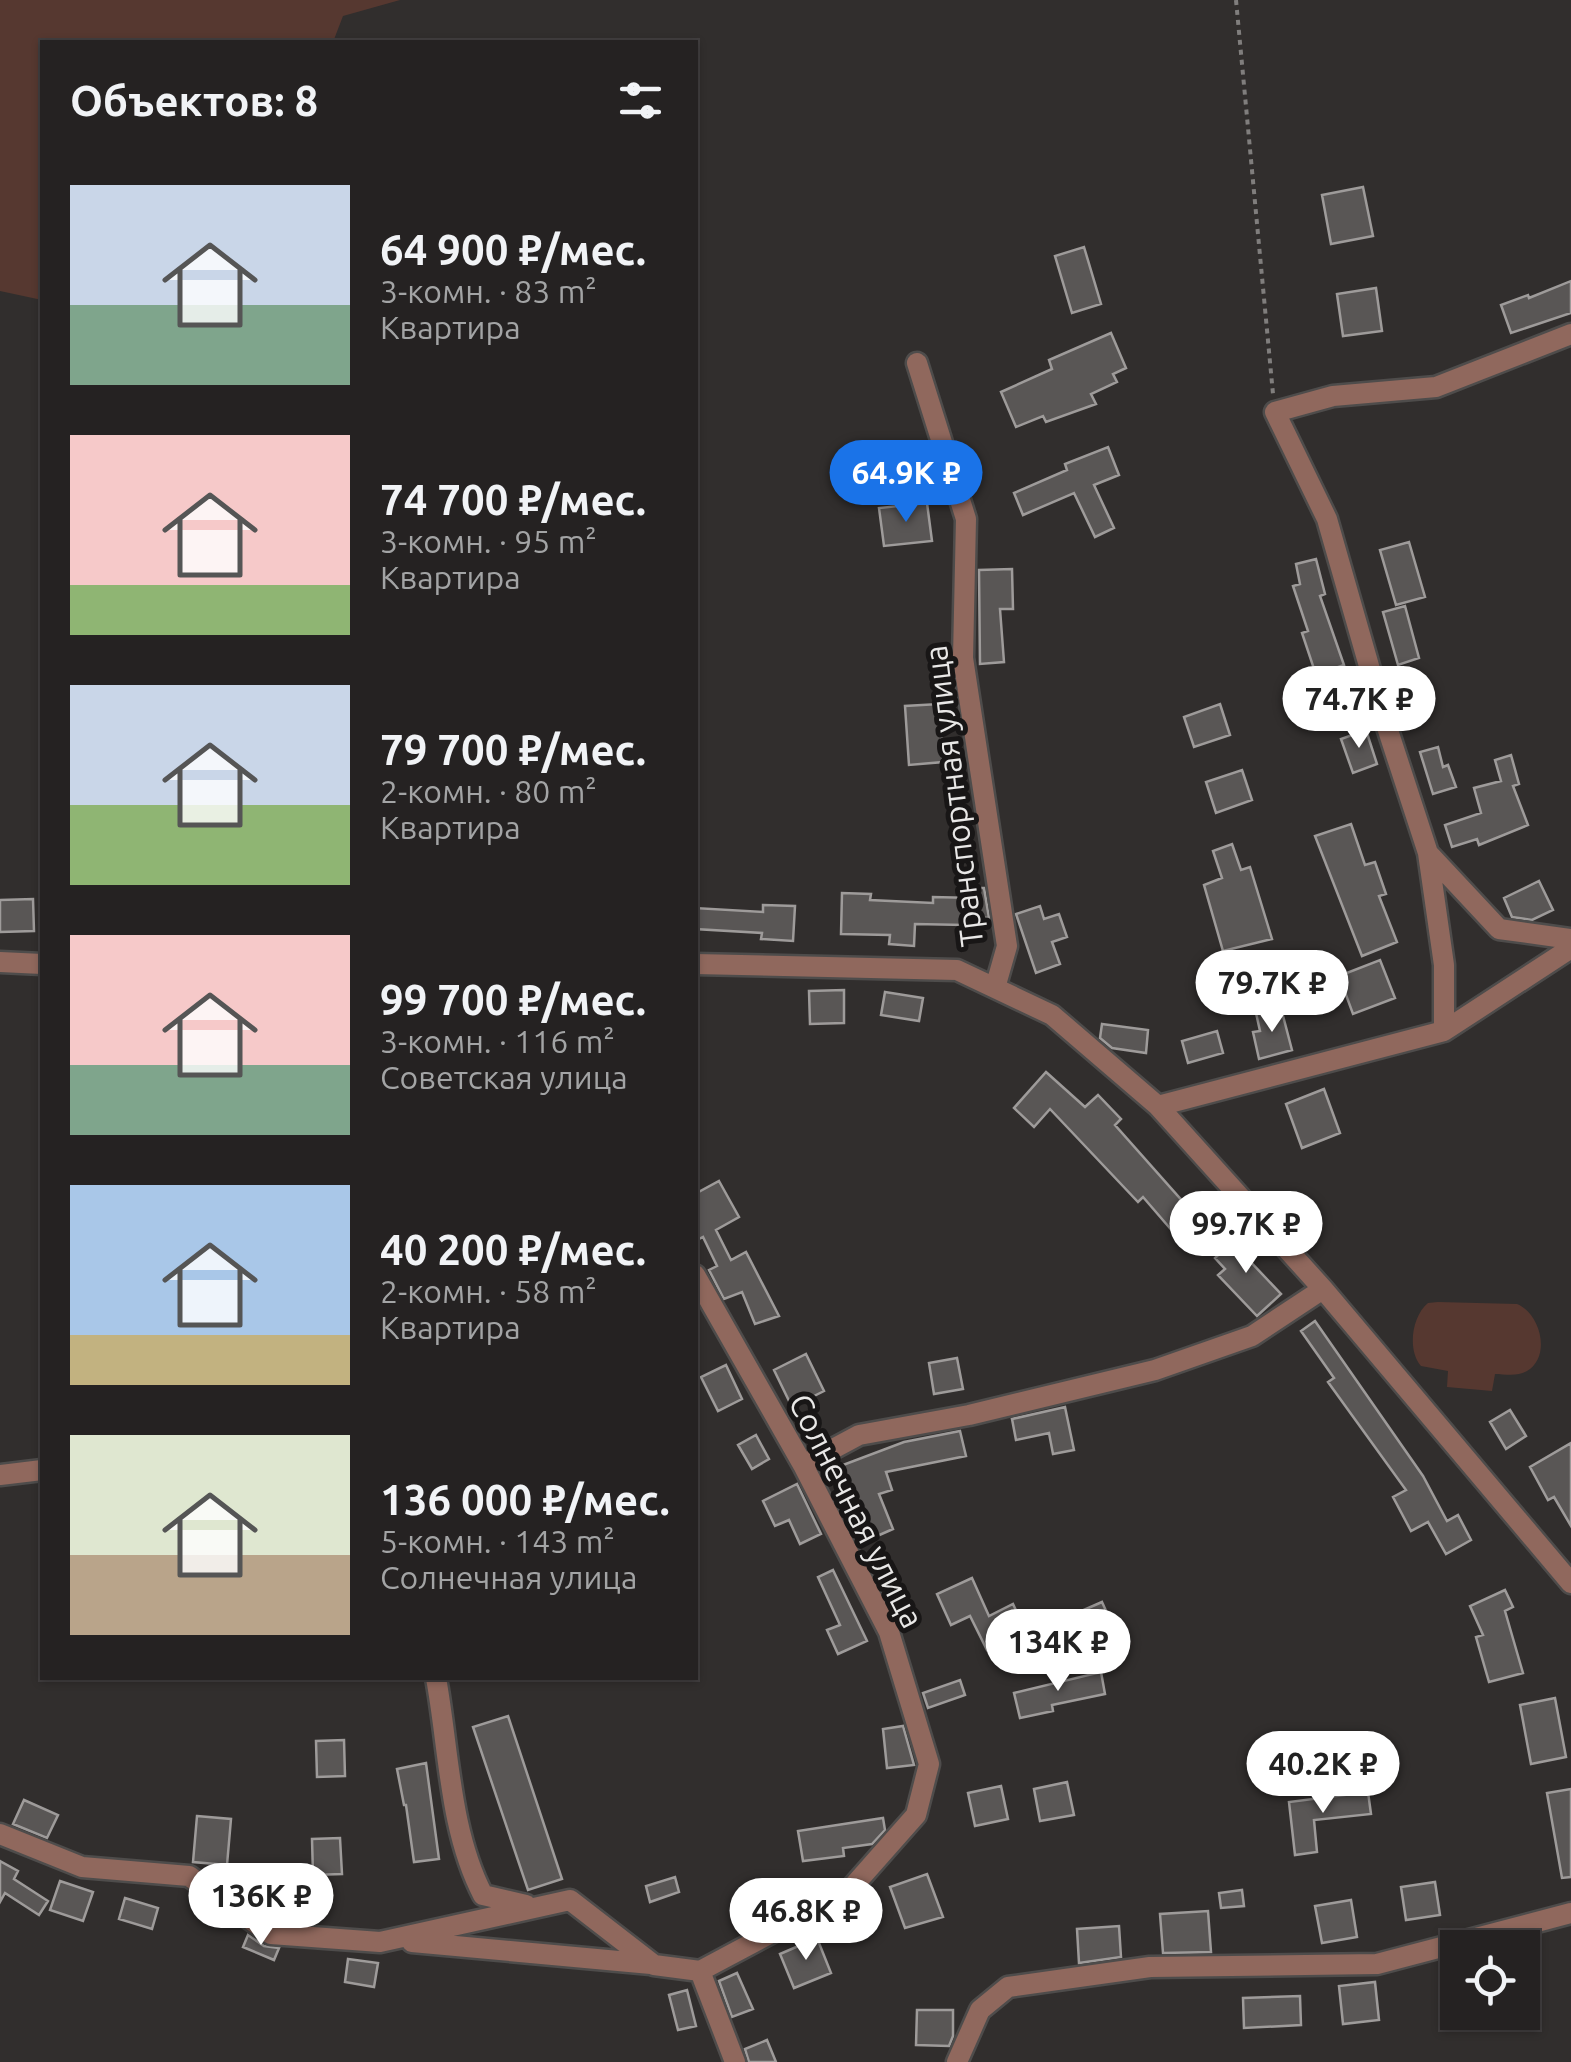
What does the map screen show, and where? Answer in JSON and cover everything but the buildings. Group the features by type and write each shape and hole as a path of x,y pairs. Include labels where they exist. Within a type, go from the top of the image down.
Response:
{"street":[{"path":"1444,1031 1444,965 1428,853 1383,715 1327,518 1274,412 1333,396 1436,387 1571,334"},
{"name":"Транспортная улица","path":"917,363 966,518 963,658 1008,946 995,988"},
{"path":"1428,853 1498,929 1569,948"},
{"path":"1158,1106 1444,1031 1569,948"},
{"path":"0,962 40,964"},
{"name":"Транспортная улица","path":"698,964 957,970 1052,1016 1158,1106 1323,1289 1571,1583"},
{"name":"Солнечная улица","path":"698,1280 890,1632 928,1764 916,1816 848,1892 700,1971"},
{"path":"802,1465 858,1435 969,1415 1155,1370 1252,1336 1323,1289"},
{"path":"0,1475 40,1470"},
{"path":"436,1680 470,1871 482,1895 538,1907"},
{"path":"0,1834 82,1868 189,1876 270,1934 380,1942 570,1900 654,1964"},
{"path":"958,2062 980,2010 1008,1986 1150,1966 1377,1964 1571,1913"},
{"path":"390,1940 700,1971 735,2062"}],"path":[{"path":"1236,0 1274,412"}],"shaded area":[{"path":"0,0 400,0 343,16 334,40 40,40 40,300 0,291"},
{"path":"1428,1303 1517,1304 1525,1309 1540,1335 1535,1364 1519,1374 1495,1374 1492,1391 1447,1387 1448,1371 1421,1366 1413,1342 1418,1316"}]}
